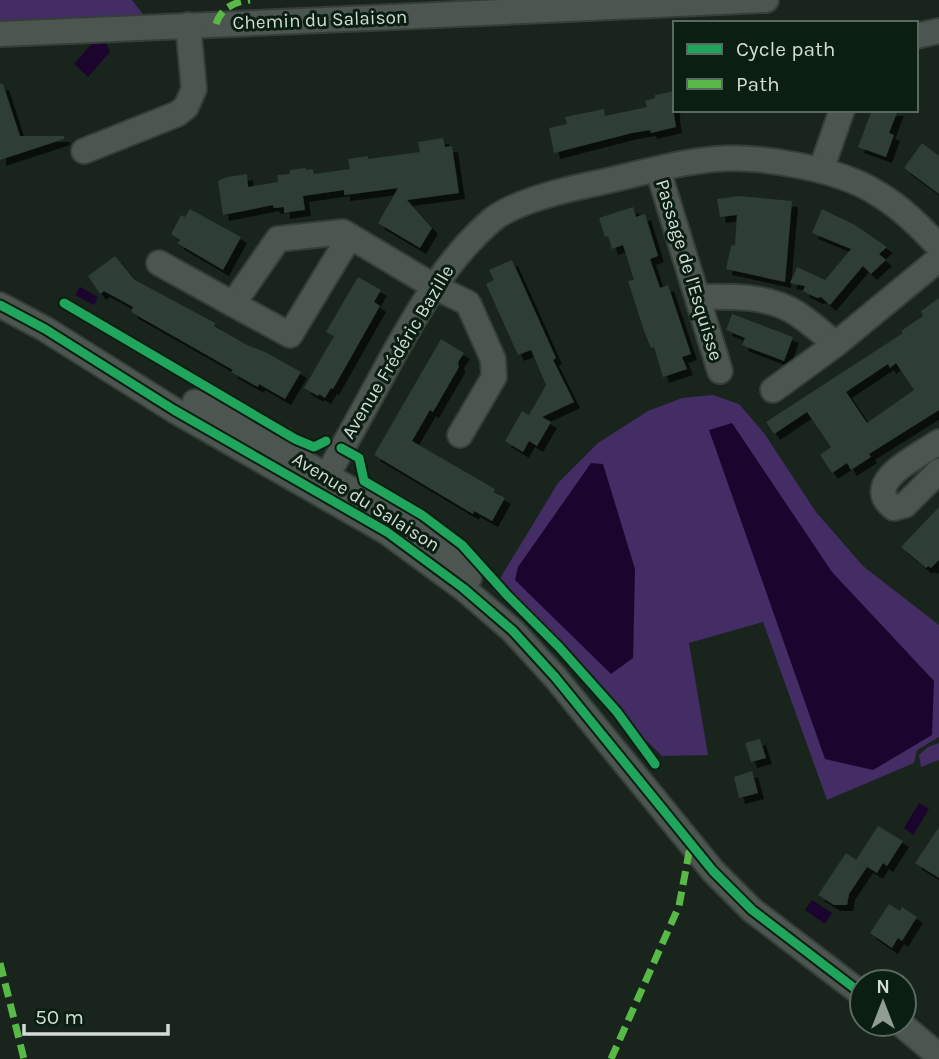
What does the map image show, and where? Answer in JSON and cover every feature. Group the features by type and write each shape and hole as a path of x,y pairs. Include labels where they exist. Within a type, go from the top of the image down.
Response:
{"street":[{"name":"Chemin du Salaison","path":"0,34 466,16 766,0"},
{"path":"83,151 177,114 186,107 194,89 188,25"},
{"path":"918,36 939,31"},
{"path":"821,170 841,112"},
{"name":"Avenue Frédéric Bazille","path":"322,483 407,332 453,259 494,218 515,207 570,189 658,170 717,159 767,160 821,170 873,190 896,206 939,247"},
{"name":"Passage de l'Esquisse","path":"658,170 720,371"},
{"path":"233,304 278,239 343,232 435,287 468,303 493,359 494,377 460,435"},
{"path":"159,263 290,335 350,236"},
{"path":"773,390 836,344 939,259"},
{"path":"698,298 729,296 764,301 794,312 836,344"},
{"name":"Avenue du Salaison","path":"0,305 45,330 202,405 322,483 393,513 444,551 465,572 496,615 555,677 723,881 751,911 848,984"},
{"path":"939,442 890,475 883,485 882,494 894,508 905,505 939,471"},
{"path":"918,1038 939,1056"}],"shaded area":[{"path":"0,0 132,0 145,17 0,26"},
{"path":"95,40 106,43 110,52 88,77 74,64"},
{"path":"80,287 98,297 94,305 75,295"},
{"path":"713,395 739,404 764,433 816,512 863,566 939,625 939,737 917,750 914,763 827,800 763,622 689,643 708,755 662,756 493,590 558,483 598,443 648,411 682,398"},
{"path":"732,423 832,572 934,681 932,735 873,770 825,759 709,430"},
{"path":"591,463 603,464 635,569 633,658 611,674 515,580 518,567"},
{"path":"939,743 939,760 921,767 919,755 928,747"},
{"path":"919,803 929,809 913,835 904,828"},
{"path":"812,900 832,913 825,924 805,910"}],"building":[{"path":"0,84 3,84 20,136 64,136 64,139 0,160"},
{"path":"673,91 676,127 651,133 650,130 632,133 554,153 549,128 567,124 565,117 604,109 605,116 647,107 645,101 655,98 655,95"},
{"path":"871,112 897,112 889,133 894,135 886,157 858,147"},
{"path":"443,138 445,147 452,146 459,193 407,200 432,228 420,248 378,223 398,188 344,195 344,190 303,196 305,210 284,213 284,207 274,208 273,205 223,215 218,181 227,177 247,174 248,187 278,182 277,175 290,174 290,170 313,169 314,174 350,169 348,159 420,152 418,142"},
{"path":"922,143 939,156 939,194 904,168"},
{"path":"740,196 792,201 785,282 726,269 731,246 735,245 737,215 720,217 717,199"},
{"path":"633,207 636,217 645,214 658,256 650,259 660,288 668,285 691,354 682,357 687,369 663,377 628,281 634,280 623,245 612,249 599,218"},
{"path":"190,209 241,237 223,270 177,243 180,240 171,234 181,215 185,217"},
{"path":"822,209 855,225 887,247 879,254 886,260 871,274 863,266 830,305 821,297 817,298 803,291 805,286 790,283 797,267 825,280 851,249 812,233"},
{"path":"115,256 135,280 215,323 214,326 247,345 301,372 285,399 231,372 233,370 131,312 133,307 104,291 100,294 88,276"},
{"path":"512,260 556,358 553,360 574,402 542,417 551,422 537,446 529,441 523,452 505,441 522,411 529,415 546,385 531,350 518,355 486,284 494,280 489,270"},
{"path":"358,277 381,290 374,302 380,306 333,389 331,388 325,398 319,394 318,396 304,388 334,336 326,332"},
{"path":"939,298 939,410 869,454 871,457 851,470 847,463 832,473 820,455 831,447 807,412 774,434 766,422 903,333 901,331 923,316 921,311","holes":["896,363 914,390 867,423 846,392 888,364 890,368"]},
{"path":"732,314 793,337 784,361 742,345 745,338 726,330"},
{"path":"441,339 464,353 433,412 430,410 412,441 495,489 494,492 505,498 492,521 474,511 473,514 374,455"},
{"path":"939,507 939,560 931,568 926,568 901,547"},
{"path":"760,739 766,758 751,762 745,743"},
{"path":"752,771 758,793 739,798 734,777"},
{"path":"878,826 903,841 887,866 883,863 877,873 856,860"},
{"path":"939,827 939,878 915,863"},
{"path":"846,853 867,867 849,894 847,905 834,905 818,895"},
{"path":"889,904 900,911 902,907 917,917 902,941 898,938 892,948 870,933"}],"marked path":[{"path":"216,24 221,14 229,7 250,0"},
{"path":"611,1059 679,906 691,842"},
{"path":"0,963 24,1059"}],"cycle path":[{"path":"64,303 295,439 314,447 326,441"},
{"path":"0,305 45,329 174,410 387,532 463,588 513,631 555,677 713,871 752,910 848,983"},
{"path":"341,448 359,458 364,481 422,515 462,545 617,712 655,764"}]}
